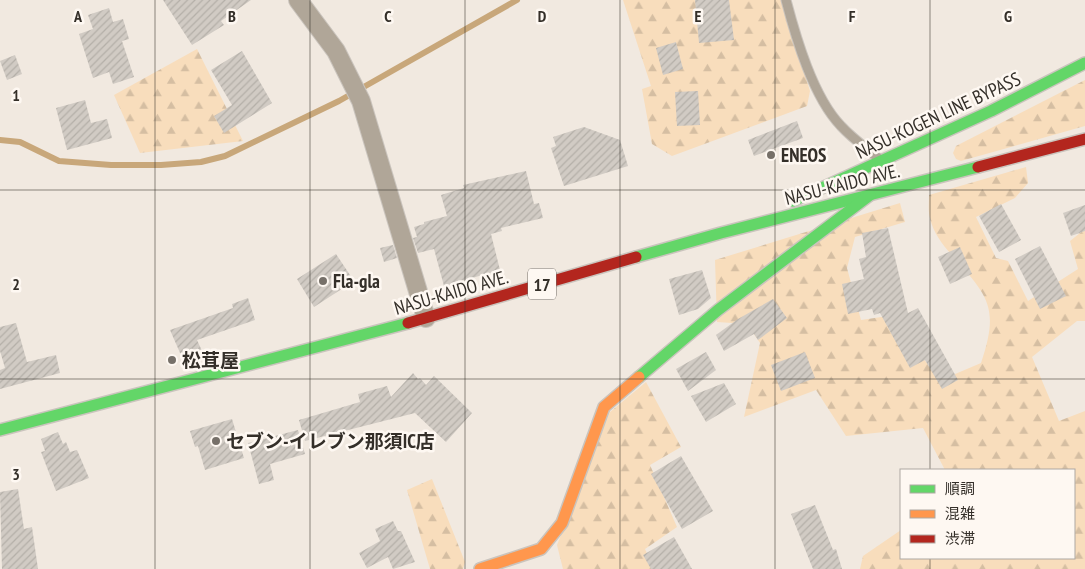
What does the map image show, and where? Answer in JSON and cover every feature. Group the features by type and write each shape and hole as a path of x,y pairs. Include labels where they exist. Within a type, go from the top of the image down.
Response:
{"main road":[{"name":"NASU-KOGEN LINE BYPASS","path":"721,233 882,162 991,111 1085,62"},
{"name":"NASU-KAIDO AVE.","path":"0,430 426,318 721,233 1085,139"},
{"path":"480,569 541,549 562,523 604,407 718,310 872,194"}],"street":[{"path":"298,0 336,51 352,78 361,101 426,318"}],"lane":[{"path":"786,0 809,70 823,101 840,125 882,162"}],"green space":[{"path":"623,0 782,0 810,91 807,106 672,156 652,144 642,89 651,86"},
{"path":"197,49 243,141 140,153 114,95"},
{"path":"1085,80 1085,126 961,161 956,159 953,153 956,146"},
{"path":"1026,167 1028,183 1015,198 976,217 996,258 1008,261 1028,301 1078,269 1070,241 1085,229 1085,321 1077,321 1032,357 1059,421 1085,411 1085,569 860,569 863,556 900,531 900,559 1075,559 1075,469 944,469 923,428 846,436 816,390 744,417 760,343 747,324 717,322 715,260 900,203 905,222 855,237 847,268 861,320 888,316 941,380 981,363 990,328 990,315 987,303 974,281 944,246 936,233 929,215 929,195"},
{"path":"646,382 681,447 650,465 677,527 645,549 654,569 563,569 557,545 610,412"},
{"path":"432,479 465,562 463,569 430,569 407,490"}],"building":[{"path":"163,0 251,0 221,21 224,25 192,45"},
{"path":"695,0 729,0 734,40 699,43"},
{"path":"109,8 113,22 123,19 129,39 122,41 134,77 113,84 109,72 93,78 79,34 93,29 88,15"},
{"path":"676,42 683,69 663,75 656,48"},
{"path":"242,51 272,103 224,133 214,116 232,105 211,70"},
{"path":"15,55 22,74 7,80 0,61"},
{"path":"698,91 700,125 677,126 675,92"},
{"path":"85,100 91,123 107,119 112,138 67,150 56,108"},
{"path":"797,121 803,138 754,156 748,140"},
{"path":"584,127 620,140 628,166 564,186 551,148 556,146 553,137"},
{"path":"526,171 534,204 539,203 543,218 501,228 502,231 491,234 500,270 444,286 434,249 418,253 413,238 417,237 414,227 424,224 424,222 447,216 441,195 464,188 463,185"},
{"path":"1001,204 1021,240 999,252 979,216"},
{"path":"1085,205 1085,231 1071,236 1063,213"},
{"path":"888,228 908,313 918,308 958,380 942,389 925,360 910,368 880,313 874,315 872,309 848,314 842,284 864,279 859,259 866,257 862,233"},
{"path":"393,245 397,258 384,262 380,248"},
{"path":"1040,246 1066,296 1040,309 1015,259"},
{"path":"960,247 972,274 950,284 938,257"},
{"path":"336,254 354,281 314,307 297,279"},
{"path":"702,270 711,298 698,309 679,315 669,279"},
{"path":"248,298 255,320 197,340 203,353 184,362 170,330 233,308 232,304"},
{"path":"773,299 787,318 758,340 754,334 724,351 716,335 738,319"},
{"path":"16,323 27,362 56,355 60,373 0,389 0,370 5,368 0,351 0,327"},
{"path":"706,352 716,370 688,391 676,369"},
{"path":"805,352 815,378 781,391 771,365"},
{"path":"413,373 426,385 434,376 472,413 446,442 415,413 305,441 299,420 360,402 358,394 387,386 391,397"},
{"path":"724,383 736,404 706,422 691,396"},
{"path":"232,419 244,458 205,470 198,446 195,447 190,431"},
{"path":"298,430 305,454 270,464 274,480 259,484 248,443"},
{"path":"58,432 63,444 66,442 70,452 77,450 89,478 56,491 41,452 45,451 41,439"},
{"path":"681,456 713,511 682,529 651,474"},
{"path":"18,489 24,529 32,527 38,569 2,569 0,492"},
{"path":"815,505 833,550 836,549 842,569 813,569 791,514"},
{"path":"393,521 398,531 401,531 415,562 393,569 388,557 367,568 359,553 380,541 375,529"},
{"path":"674,537 692,569 651,569 643,555"}],"waterway":[{"path":"0,140 20,142 59,161 111,165 161,165 201,162 225,156 339,101 517,0"}],"traffic: fast":[{"path":"793,201 991,111 1085,63"},
{"path":"636,257 721,233 978,167"},
{"path":"639,377 718,310 870,195"},
{"path":"0,430 408,323"}],"traffic: slow":[{"path":"480,569 541,549 562,523 604,407 639,377"}],"traffic: jam":[{"path":"978,167 1085,139"},
{"path":"408,323 636,257"}],"place":[{"name":"ENEOS","path":"771,155"},
{"name":"Fla-gla","path":"323,281"},
{"name":"松茸屋","path":"172,360"},
{"name":"セブン-イレブン那須IC店","path":"216,441"}]}
